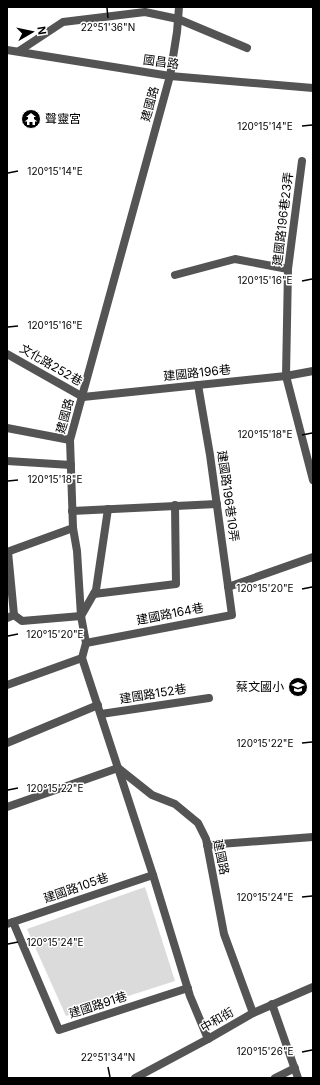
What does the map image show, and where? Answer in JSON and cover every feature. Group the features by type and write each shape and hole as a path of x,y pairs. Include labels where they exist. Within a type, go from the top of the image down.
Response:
{"street":[{"name":"建國路","path":"82,658 86,642 82,616 77,551 73,528 70,440 170,76 177,32 179,7"},
{"path":"19,51 63,22 145,12 178,19 247,48"},
{"name":"國昌路","path":"7,50 170,76 313,88"},
{"name":"建國路196巷23弄","path":"302,161 288,269 286,376 313,480"},
{"path":"176,275 235,259 288,269"},
{"name":"文化路252巷","path":"7,354 82,397"},
{"name":"建國路196巷","path":"82,397 286,376 313,371"},
{"name":"建國路196巷10弄","path":"198,385 210,455 228,587"},
{"path":"7,428 70,440"},
{"path":"7,461 71,465"},
{"path":"72,511 217,504"},
{"path":"94,594 176,584 175,505"},
{"path":"73,528 8,552 10,617 22,621 82,616 96,590 108,509"},
{"path":"228,587 313,557"},
{"name":"建國路164巷","path":"86,642 232,615 228,587"},
{"path":"7,685 82,658 153,874 188,988 208,1039"},
{"name":"建國路152巷","path":"101,714 210,698"},
{"path":"7,743 98,705"},
{"name":"建國路","path":"118,768 152,795 175,804 198,823 206,840 224,934 253,1013"},
{"path":"7,807 118,768"},
{"path":"207,845 313,838"},
{"name":"建國路105巷","path":"10,923 153,874"},
{"name":"建國路91巷","path":"10,923 59,1030 188,988"},
{"name":"中和街","path":"135,1078 253,1013 313,987"},
{"path":"272,1004 298,1078"},
{"path":"275,1078 295,1068"}],"shaded area":[{"path":"145,887 175,981 66,1016 27,929"}],"place":[{"name":"聲靈宮","path":"31,119"},
{"name":"蔡文國小","path":"298,687"}]}
